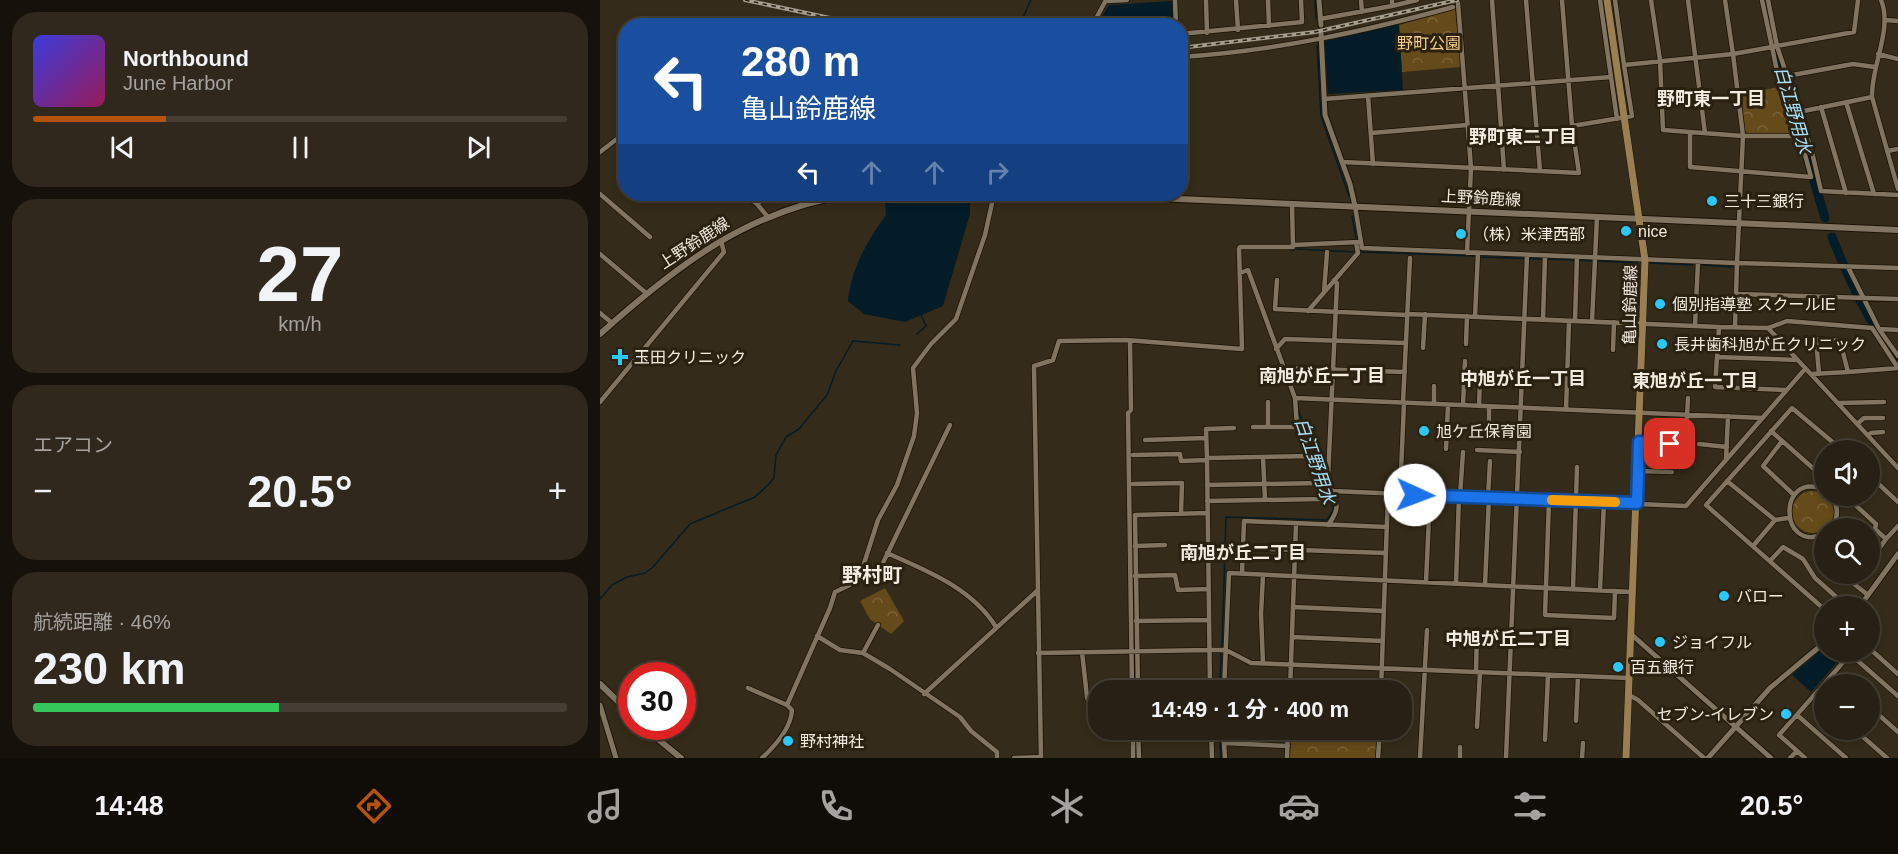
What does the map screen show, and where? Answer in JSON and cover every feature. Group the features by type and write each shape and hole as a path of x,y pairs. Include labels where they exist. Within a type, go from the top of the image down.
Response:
{"main road":[{"name":"亀山鈴鹿線","path":"1607,0 1621,117 1645,260 1626,758"},
{"name":"上野鈴鹿線","path":"1188,199 1898,230"},
{"name":"上野鈴鹿線","path":"600,334 682,264 721,240 768,217 817,201"},
{"path":"600,684 618,701"},
{"path":"659,740 681,758"}],"street":[{"path":"1096,18 1106,0 1127,0"},
{"path":"1175,0 1176,18"},
{"path":"1206,0 1207,33"},
{"path":"1236,0 1238,30"},
{"path":"1268,0 1269,26"},
{"path":"1188,34 1302,22 1301,0"},
{"path":"1319,0 1320,22 1392,3 1417,0"},
{"path":"1361,0 1362,12"},
{"path":"1492,0 1504,170"},
{"path":"1526,0 1540,171"},
{"path":"1342,162 1579,173 1572,126 1562,0"},
{"path":"1600,0 1611,77 1621,117"},
{"path":"1572,126 1632,116 1615,0"},
{"path":"1651,0 1660,60 1663,130 1743,136 1800,136"},
{"path":"1688,0 1705,133"},
{"path":"1725,0 1743,136 1735,327"},
{"path":"1762,0 1774,47 1799,112 1821,191 1898,195"},
{"path":"1690,133 1690,168 1811,177 1785,77 1774,47 1768,0"},
{"path":"1624,65 1733,54 1854,32 1858,0"},
{"path":"1881,0 1885,20 1875,67 1872,98 1898,189"},
{"path":"1458,3 1471,168 1467,252"},
{"path":"1188,56 1244,52 1321,40 1453,8"},
{"path":"1885,20 1898,21"},
{"path":"1308,311 1358,253 1355,206 1329,128 1324,99 1321,33"},
{"path":"1878,54 1898,59"},
{"path":"1785,77 1853,64 1875,67"},
{"path":"1324,99 1611,77"},
{"path":"1368,96 1373,164"},
{"path":"1799,112 1872,98"},
{"path":"1846,102 1874,194"},
{"path":"1821,107 1846,193"},
{"path":"1371,133 1467,125"},
{"path":"600,152 618,138"},
{"path":"1887,151 1898,149"},
{"path":"600,194 650,237"},
{"path":"753,201 768,217"},
{"path":"757,204 760,201"},
{"path":"859,579 878,520 897,485 914,436 917,413 913,368 931,344 956,319 985,235 992,201"},
{"path":"1292,204 1293,245"},
{"path":"1592,322 1597,217"},
{"path":"600,402 724,252 721,240"},
{"path":"1014,758 1041,757 1034,366 1053,360 1059,341 1130,341 1242,349 1240,247 1358,242"},
{"path":"1358,242 1362,248 1467,252 1478,255 1527,258 1898,268"},
{"path":"1324,292 1327,252"},
{"path":"600,254 646,293"},
{"path":"1475,317 1478,255"},
{"path":"1400,494 1410,258"},
{"path":"1506,758 1527,258"},
{"path":"1543,320 1545,258"},
{"path":"1566,410 1577,260"},
{"path":"1695,326 1698,262"},
{"path":"1845,267 1879,329 1898,356"},
{"path":"1239,273 1248,270 1295,401 1297,413 1298,426 1253,427"},
{"path":"1277,280 1275,309 1719,327 1768,328 1787,321 1872,328 1898,368 1811,374"},
{"path":"1329,525 1337,512 1337,502 1331,490 1331,400 1337,283 1334,280"},
{"path":"1737,294 1898,299"},
{"path":"600,313 612,323"},
{"path":"1423,348 1425,314"},
{"path":"1466,344 1467,316"},
{"path":"1613,350 1614,322"},
{"path":"1719,327 1715,387 1786,390"},
{"path":"1768,328 1898,468"},
{"path":"1879,329 1898,330"},
{"path":"1276,349 1286,339 1406,343"},
{"path":"1819,374 1816,339 1840,341 1848,372"},
{"path":"1130,341 1134,652 1137,680"},
{"path":"1717,357 1797,360"},
{"path":"1463,405 1465,361"},
{"path":"1283,368 1405,372"},
{"path":"1323,493 1331,490 1686,506 1805,369"},
{"path":"1479,406 1480,376"},
{"path":"1434,386 1434,404"},
{"path":"1685,455 1688,398"},
{"path":"1295,401 1331,400 1763,418"},
{"path":"1268,402 1268,427"},
{"path":"1838,403 1884,402"},
{"path":"1446,449 1448,405"},
{"path":"1489,422 1490,406"},
{"path":"1814,600 1706,505 1792,408 1826,440"},
{"path":"1726,460 1728,416"},
{"path":"1857,424 1864,418 1883,418"},
{"path":"787,705 835,592 859,579 876,574 950,425"},
{"path":"1210,680 1206,429 1234,428"},
{"path":"1771,431 1814,469"},
{"path":"1868,435 1883,432"},
{"path":"1145,440 1206,438"},
{"path":"1782,441 1763,466 1794,495"},
{"path":"1639,442 1670,444"},
{"path":"1700,444 1727,447"},
{"path":"1477,450 1520,452"},
{"path":"1456,584 1462,452"},
{"path":"1133,455 1180,454 1181,461 1311,456 1323,493 1322,499 1207,501"},
{"path":"1263,457 1265,500"},
{"path":"1485,585 1490,461"},
{"path":"1573,589 1578,466"},
{"path":"1638,471 1672,472"},
{"path":"1727,481 1775,520"},
{"path":"1133,484 1182,483 1181,514"},
{"path":"1207,485 1320,483"},
{"path":"1880,485 1898,502"},
{"path":"1814,489 1809,488 1794,495 1789,507 1788,518 1800,533 1814,534"},
{"path":"1381,680 1388,493"},
{"path":"1426,582 1430,495"},
{"path":"1549,500 1545,615 1614,618 1615,591"},
{"path":"1600,590 1604,502"},
{"path":"1856,506 1876,524 1875,529 1886,539"},
{"path":"1133,680 1136,621 1135,515 1207,513"},
{"path":"1753,546 1775,520 1788,518"},
{"path":"1242,574 1244,521 1387,526"},
{"path":"1290,680 1296,524"},
{"path":"1880,547 1898,526"},
{"path":"1135,546 1166,545"},
{"path":"1770,561 1783,547 1803,559 1815,578 1835,596"},
{"path":"1243,548 1386,553"},
{"path":"887,553 926,570 964,593 985,610 996,627"},
{"path":"1854,584 1868,595 1898,554"},
{"path":"1224,680 1229,573 1634,592"},
{"path":"1135,576 1175,575 1178,590 1208,589"},
{"path":"1263,575 1261,614 1263,664"},
{"path":"924,694 1037,591"},
{"path":"1293,607 1384,611"},
{"path":"1136,621 1209,620"},
{"path":"863,653 878,625"},
{"path":"1420,758 1427,630"},
{"path":"1477,630 1477,727"},
{"path":"1632,635 1771,758"},
{"path":"817,636 840,650 863,653 960,717 971,731 997,752 997,758"},
{"path":"1292,637 1383,641"},
{"path":"1038,653 1209,650 1226,651 1251,663 1263,664 1630,678"},
{"path":"1629,695 1638,700 1706,758 1770,688 1814,651"},
{"path":"1082,652 1083,683 1088,700"},
{"path":"1880,658 1898,674"},
{"path":"1834,674 1844,662"},
{"path":"1862,662 1898,696"},
{"path":"1545,740 1548,675"},
{"path":"1576,721 1578,676"},
{"path":"748,688 787,705 792,710 791,718 778,742 762,758"},
{"path":"1805,758 1779,735 1814,695"},
{"path":"600,705 616,758"},
{"path":"1797,715 1846,758"},
{"path":"1880,716 1898,732"},
{"path":"1133,740 1133,758"},
{"path":"1138,740 1139,758"},
{"path":"1211,740 1212,758"},
{"path":"1224,740 1225,758"},
{"path":"1287,758 1288,740"},
{"path":"1378,758 1379,740"},
{"path":"1867,740 1887,758"},
{"path":"1582,758 1583,742"},
{"path":"1224,743 1288,746"},
{"path":"1460,747 1460,758"},
{"path":"1790,758 1797,751"}],"green space":[{"name":"野町公園","path":"1455,9 1461,67 1402,72 1399,25"},
{"path":"1782,87 1797,132 1794,134 1749,134 1745,131 1741,93"},
{"path":"1814,491 1814,506 1832,506 1832,518 1814,518 1814,533 1798,527 1794,520 1792,512 1794,504 1798,497 1805,493"},
{"path":"885,588 904,621 891,634 870,619 860,601"},
{"path":"1291,740 1378,740 1377,758 1290,758"}],"water":[{"path":"1172,1 1173,18 1101,18 1109,5"},
{"path":"1399,24 1403,90 1328,94 1325,41"},
{"path":"885,201 970,202 970,214 943,306 905,322 864,314 848,301 856,267 872,235 886,215"},
{"path":"1814,656 1814,662 1837,662 1827,674 1814,674 1814,689 1811,692 1792,675"}],"waterway":[{"path":"1023,18 1031,0"},
{"path":"1315,0 1316,19"},
{"name":"白江野用水","path":"1765,0 1780,66 1825,218"},
{"path":"1317,45 1321,116 1349,196"},
{"path":"1352,216 1356,238"},
{"name":"白江野用水","path":"1832,237 1860,301 1898,360"},
{"name":"白江野用水","path":"1297,249 1355,252"},
{"name":"白江野用水","path":"1361,252 1476,256"},
{"name":"白江野用水","path":"1480,257 1575,260"},
{"name":"白江野用水","path":"1579,260 1593,261"},
{"name":"白江野用水","path":"1597,261 1638,263"},
{"name":"白江野用水","path":"1650,263 1693,265"},
{"name":"白江野用水","path":"1703,265 1732,267"},
{"path":"917,334 926,326 921,315"},
{"path":"600,599 612,585 627,577 645,573 653,567 690,524 755,497 768,485 774,478 776,455 786,437 799,429 827,395 836,371 853,341 900,345"},
{"path":"1128,353 1128,376"},
{"name":"白江野用水","path":"1222,646 1226,517 1327,520 1334,509 1298,409"},
{"path":"1133,603 1134,649"},
{"name":"白江野用水","path":"1220,680 1221,653"},
{"path":"1134,654 1135,680"},
{"path":"1136,740 1136,758"},
{"name":"白江野用水","path":"1220,740 1221,758"}],"railway":[{"path":"745,0 830,18"},
{"path":"1188,47 1315,32 1457,0"}],"slow traffic":[{"path":"1552,500 1615,502"}],"place":[{"name":"三十三銀行","path":"1712,201"},
{"name":"nice","path":"1626,231"},
{"name":"（株）米津西部","path":"1461,234"},
{"name":"個別指導塾 スクールIE","path":"1660,304"},
{"name":"長井歯科旭が丘クリニック","path":"1662,344"},
{"name":"玉田クリニック","path":"620,357"},
{"name":"旭ケ丘保育園","path":"1424,431"},
{"name":"バロー","path":"1724,596"},
{"name":"ジョイフル","path":"1660,642"},
{"name":"百五銀行","path":"1618,667"},
{"name":"セブン-イレブン","path":"1786,714"},
{"name":"野村神社","path":"788,741"}],"district":[{"name":"野町東一丁目","path":"1711,99"},
{"name":"野町東二丁目","path":"1523,137"},
{"name":"南旭が丘一丁目","path":"1322,376"},
{"name":"中旭が丘一丁目","path":"1523,379"},
{"name":"東旭が丘一丁目","path":"1695,381"},
{"name":"南旭が丘二丁目","path":"1243,553"},
{"name":"野村町","path":"872,575"},
{"name":"中旭が丘二丁目","path":"1508,639"}],"route":[{"path":"1415,495 1637,503 1639,442 1670,444"}]}
